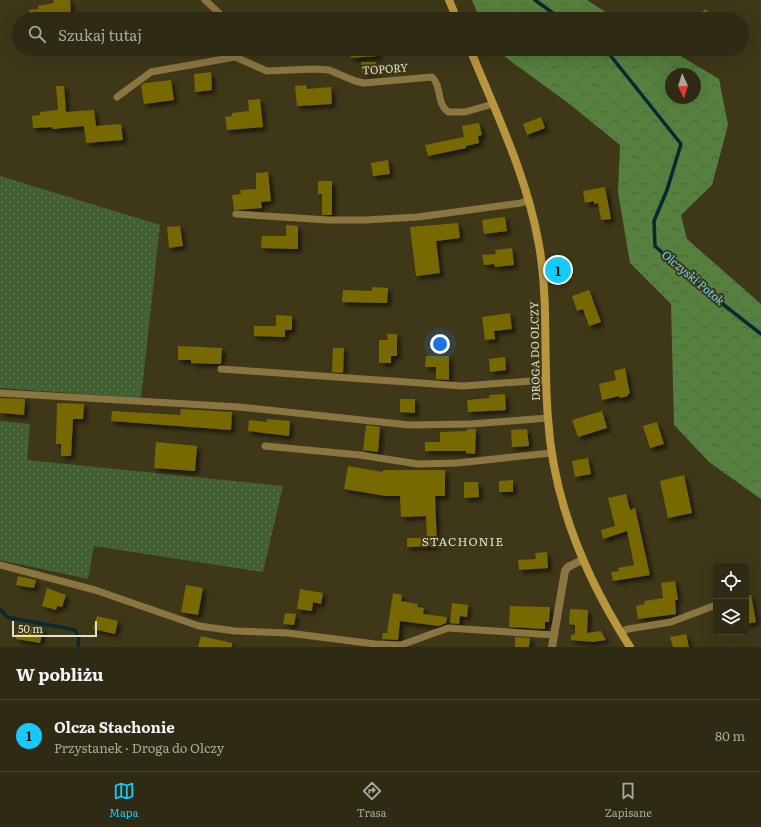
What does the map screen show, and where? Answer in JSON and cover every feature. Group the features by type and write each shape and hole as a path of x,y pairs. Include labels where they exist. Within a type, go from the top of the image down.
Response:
{"street":[{"path":"449,0 454,12"},
{"name":"DROGA DO OLCZY","path":"473,56 517,162 529,200 542,268 546,380 551,453 564,510 582,560 598,595 630,647"},
{"path":"552,647 565,571 568,567 582,560"}],"lane":[{"path":"205,0 218,12"},
{"path":"117,97 150,72 235,57"},
{"name":"TOPORY","path":"235,57 266,71 314,69 329,70 349,79 364,83 432,77 437,84 442,105 448,112 465,112 493,104"},
{"path":"236,214 328,220 411,218 492,207 529,200"},
{"path":"221,369 463,386 546,380"},
{"path":"0,393 238,407 409,425 471,424 548,418"},
{"path":"265,446 360,455 418,464 457,463 551,453"},
{"path":"0,566 95,590 199,626 236,631 288,633 401,646 448,628 554,635"},
{"path":"621,632 628,629 671,622 713,606"}],"green space":[{"path":"472,0 587,0 605,12 477,12"},
{"path":"504,56 681,56 701,68 665,68 665,104 701,104 701,68 719,79 728,125 712,185 681,215 687,239 761,304 761,499 709,462 674,425 671,304 630,263 618,192 620,145 567,102"},
{"path":"0,176 160,225 141,398 0,388"},
{"path":"0,421 30,424 27,460 283,486 263,572 94,546 88,579 0,560"}],"building":[{"path":"53,0 70,0 71,12 29,12 29,10 38,9 38,6 54,3"},
{"path":"351,56 378,56 351,58"},
{"path":"361,62 376,62 377,72 362,73"},
{"path":"211,72 212,90 195,92 194,74"},
{"path":"171,80 174,100 144,104 141,85 145,83"},
{"path":"306,85 307,89 331,87 332,104 297,106 295,86"},
{"path":"56,86 64,86 66,112 94,110 96,126 121,124 123,140 86,143 84,126 52,129 52,127 33,128 32,116 40,115 40,112 58,110"},
{"path":"260,99 263,127 227,130 225,117 232,116 232,113 249,111 248,100"},
{"path":"541,117 545,128 527,135 523,124"},
{"path":"479,123 482,135 478,136 479,143 466,146 466,148 428,156 425,145 464,137 462,126"},
{"path":"388,160 390,174 373,176 371,163"},
{"path":"268,172 271,201 261,202 262,208 234,210 232,195 241,194 240,190 256,189 256,173"},
{"path":"318,181 332,181 332,215 322,215 322,194 318,194"},
{"path":"605,187 611,219 601,220 598,203 594,204 594,201 585,203 583,191"},
{"path":"505,217 507,231 484,234 482,220"},
{"path":"458,223 460,238 436,241 440,273 416,276 410,227"},
{"path":"286,225 298,226 298,249 261,248 262,236 286,236"},
{"path":"180,226 183,246 169,248 167,227"},
{"path":"512,248 514,265 495,267 494,264 484,265 482,255 496,254 495,250"},
{"path":"372,287 388,288 387,303 342,302 343,290 372,291"},
{"path":"589,290 601,322 589,326 583,309 577,311 572,296"},
{"path":"510,313 512,329 494,331 495,339 485,340 482,317"},
{"path":"276,315 292,316 292,330 285,330 285,337 254,336 254,326 276,326"},
{"path":"387,334 397,334 397,356 391,356 391,363 379,363 379,340 388,340"},
{"path":"178,346 222,348 221,364 191,363 191,360 178,360"},
{"path":"333,348 344,348 343,373 332,372"},
{"path":"426,356 449,356 449,380 436,379 436,367 425,367"},
{"path":"505,357 506,370 490,372 489,359"},
{"path":"625,368 630,394 620,398 619,396 602,400 599,384 616,380 614,371"},
{"path":"505,394 506,410 468,412 467,400 490,398 489,395"},
{"path":"0,398 25,399 24,415 0,413"},
{"path":"400,399 415,399 415,413 400,412"},
{"path":"57,403 84,404 83,419 73,419 71,456 61,456 61,444 56,444"},
{"path":"181,409 232,412 231,430 111,421 112,411 180,415"},
{"path":"602,411 607,428 578,437 572,420"},
{"path":"267,419 290,421 289,436 248,431 249,420 267,422"},
{"path":"657,422 664,444 650,448 643,426"},
{"path":"366,425 380,427 378,452 363,450"},
{"path":"467,429 476,429 475,454 466,453 466,451 425,451 425,442 440,442 440,432 467,431"},
{"path":"527,429 529,446 512,447 511,430"},
{"path":"156,442 197,446 195,471 154,468"},
{"path":"588,458 591,474 575,477 572,461"},
{"path":"348,466 383,472 383,470 445,470 445,496 435,496 437,546 407,547 407,538 427,538 426,516 401,517 400,496 386,496 344,489"},
{"path":"684,475 692,513 668,518 660,481"},
{"path":"513,480 513,492 499,492 499,481"},
{"path":"464,482 478,482 479,497 464,498"},
{"path":"626,494 630,510 635,508 650,575 613,581 611,572 619,571 618,568 634,565 627,531 603,539 601,530 615,526 608,498"},
{"path":"547,552 548,568 519,570 518,560 536,559 535,553"},
{"path":"18,576 36,580 34,588 16,585"},
{"path":"675,581 678,600 675,600 676,614 638,619 636,606 645,604 644,601 663,598 661,583"},
{"path":"186,585 203,588 198,615 181,612"},
{"path":"47,588 66,595 62,607 57,606 56,610 42,606"},
{"path":"300,589 323,593 321,604 313,602 312,611 297,609"},
{"path":"393,593 402,595 401,601 418,604 417,607 424,608 423,614 447,617 446,623 439,626 400,621 398,640 382,639 383,633 387,633"},
{"path":"749,595 751,595 756,622 749,623 749,599"},
{"path":"452,603 468,605 467,617 460,616 459,624 450,623"},
{"path":"510,606 550,607 549,622 545,622 545,629 509,627"},
{"path":"570,609 588,610 587,633 601,631 606,640 593,642 571,640 571,635 575,634 575,625 569,624"},
{"path":"285,613 296,614 294,625 283,624"},
{"path":"97,616 118,621 115,634 93,629"},
{"path":"18,624 43,629 40,643 16,639"},
{"path":"686,634 689,647 673,647 670,637"},
{"path":"201,636 232,643 232,647 198,647"},
{"path":"515,637 530,638 529,647 515,647"}],"waterway":[{"name":"Olczyski Potok","path":"535,0 551,12"},
{"name":"Olczyski Potok","path":"611,56 681,144 667,190 654,221 655,246 687,276 761,334"},
{"path":"0,609 7,617 75,630 79,638 78,647"}],"place":[{"name":"Olcza Stachonie","path":"558,270"}],"district":[{"name":"STACHONIE","path":"463,542"}]}
